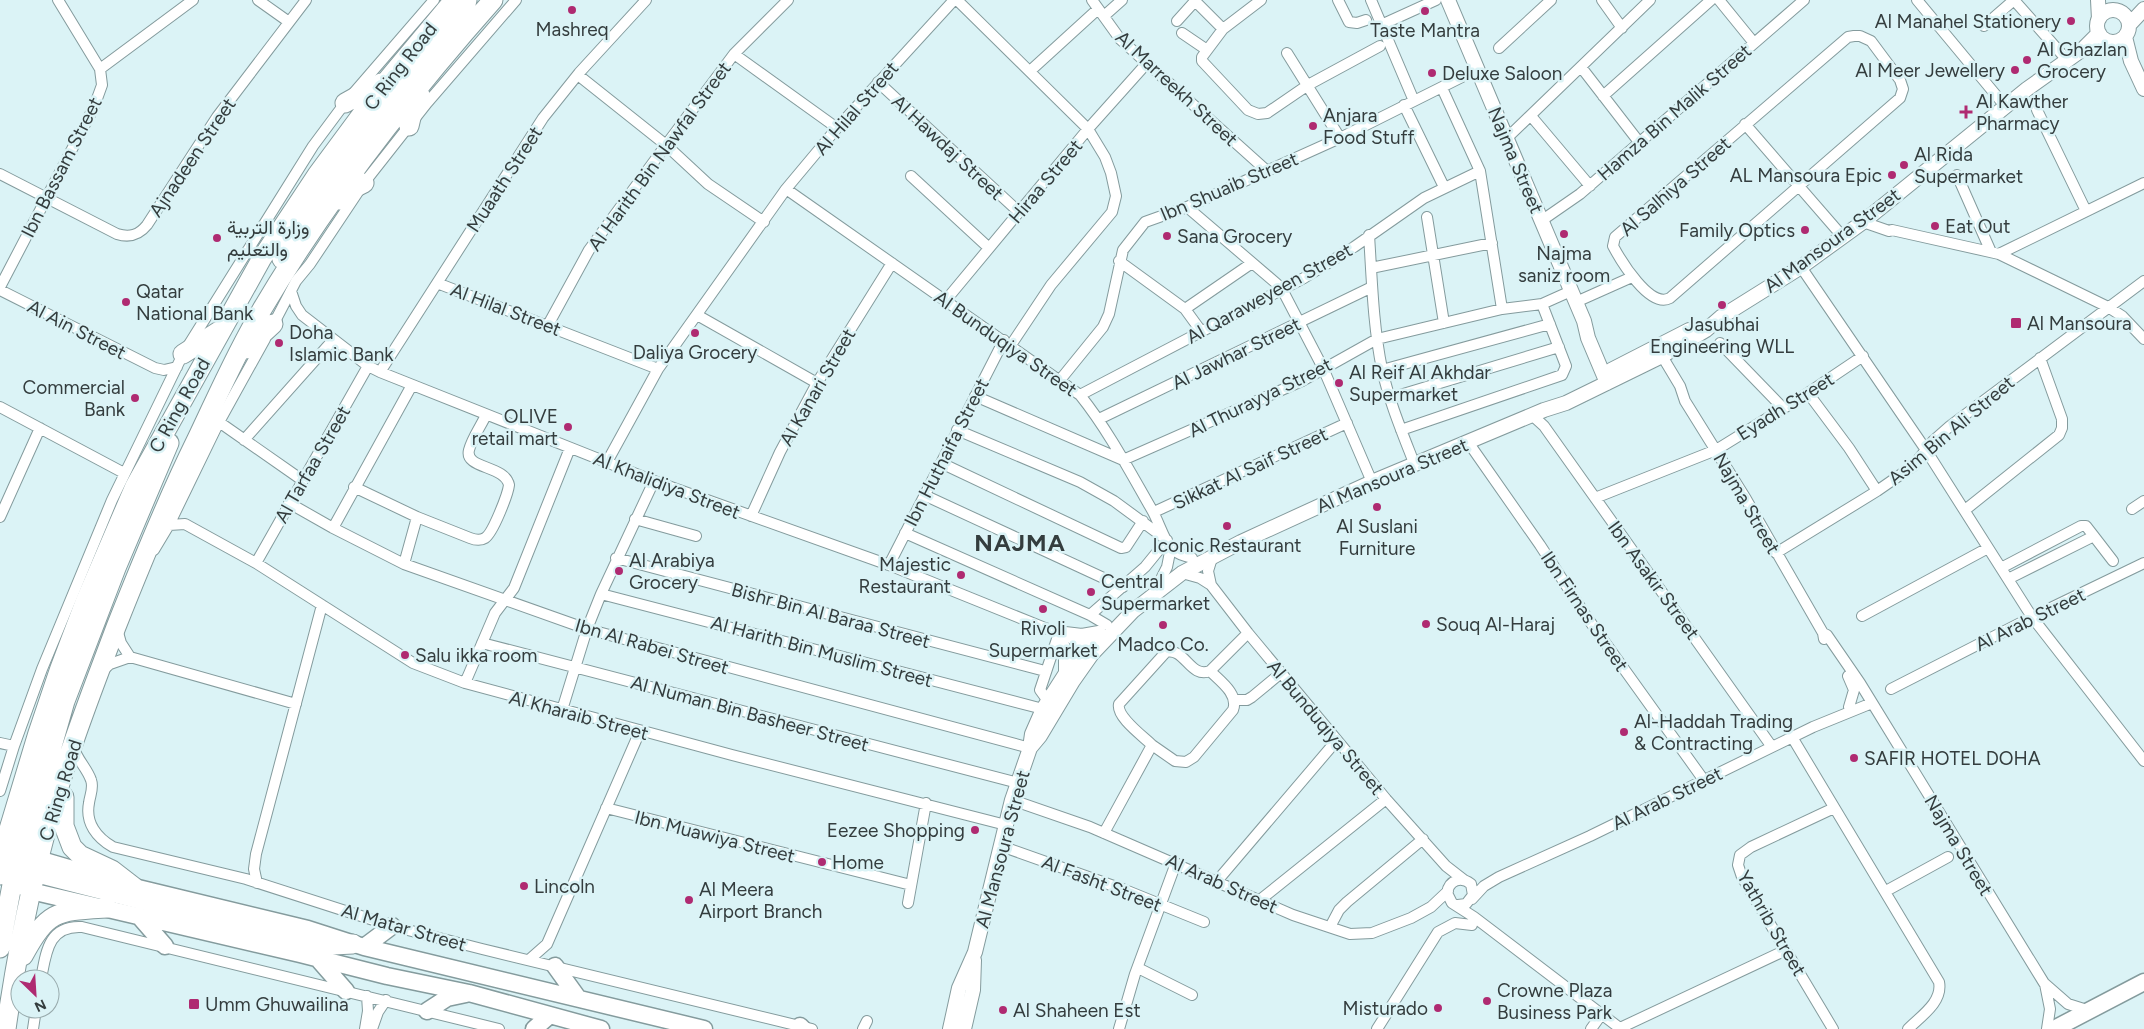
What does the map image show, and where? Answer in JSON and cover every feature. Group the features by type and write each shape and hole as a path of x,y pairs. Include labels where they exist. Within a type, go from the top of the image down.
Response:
{"highway":[{"name":"C Ring Road","path":"15,969 31,891 12,867 30,758 60,668 85,602 135,486 262,258 306,192 388,79 454,0"},
{"path":"271,317 283,257 302,222 408,75 465,8 467,0"},
{"name":"C Ring Road","path":"12,867 60,781 96,679 142,559 175,498 236,358 271,317 321,218 366,153 434,66 493,0"},
{"path":"409,126 413,109 434,66"},
{"path":"345,103 388,79"},
{"path":"321,218 350,191 364,183"},
{"path":"180,361 222,328"},
{"path":"0,948 12,867 65,701 116,568 167,451 171,436 171,420"},
{"path":"0,809 30,758"},
{"path":"60,781 64,794 65,831 72,847 80,855 112,870 134,887"},
{"path":"12,867 296,940 359,946"},
{"path":"16,969 36,934 47,920 66,912 107,908"},
{"name":"C Ring Road","path":"6,1029 10,1001"}],"main road":[{"name":"Najma Street","path":"1448,0 1573,296 1584,321 1594,336 1608,377"},
{"path":"2100,0 2144,89"},
{"name":"Al Mansoura Street","path":"950,1029 959,988 973,948 1012,800 1030,748 1032,734 1046,705 1066,673 1133,611 1182,573 1241,542 1414,463 1538,413 1555,399 1608,377 1706,330 1721,317 1801,268 1842,238 2005,106 2083,49 2143,10"},
{"name":"Al Mansoura Street","path":"1030,748 1040,736 1086,654 1103,629 1126,606 1162,577 1192,558 1230,542 1241,542"},
{"path":"1066,673 1066,657 1061,638 1082,636 1103,629"},
{"name":"Al Matar Street","path":"12,867 134,887 308,929 359,946 704,1029"},
{"path":"31,891 138,915 387,976 469,993 602,1029"},
{"path":"138,915 164,946"},
{"path":"359,946 392,926"},
{"name":"Al Mansoura Street","path":"964,1029 973,990 973,948"},
{"path":"318,959 346,991"},
{"path":"555,966 578,998"},
{"path":"2054,1029 2087,1010 2144,982"},
{"path":"427,1011 448,998 469,993"},
{"path":"2074,1029 2144,993"},
{"path":"534,1029 550,1015"}],"street":[{"path":"58,0 100,69 193,0"},
{"path":"258,0 289,22"},
{"name":"Ajnadeen Street","path":"47,196 117,234 128,236 139,233 147,225 217,117 306,0"},
{"name":"C Ring Road","path":"0,791 14,746 59,629 124,473 180,361 294,176 345,103 434,0"},
{"name":"C Ring Road","path":"142,559 157,547 169,525 175,498 219,422 271,317 310,264 364,183 409,126 516,0"},
{"name":"Muaath Street","path":"380,372 527,141 578,75 646,0"},
{"name":"Al Harith Bin Nawfal Street","path":"548,325 590,250 666,144 734,54 788,0"},
{"path":"955,0 1088,129"},
{"name":"Al Hilal Street","path":"607,462 658,369 786,189 878,82 955,0"},
{"path":"1030,71 1098,8 1122,0"},
{"path":"1177,21 1195,0 1224,30"},
{"path":"1261,0 1224,30 1202,57 1204,64 1248,110 1258,114 1267,113 1308,85 1380,46"},
{"path":"1338,0 1349,22 1357,23 1366,20"},
{"path":"1371,0 1414,101"},
{"path":"1381,24 1436,0"},
{"path":"1500,48 1551,0"},
{"path":"1602,0 1622,28"},
{"path":"1507,138 1650,0"},
{"path":"1603,96 1711,0"},
{"path":"1719,0 1754,43"},
{"name":"Hamza Bin Malik Street","path":"1542,221 1568,204 1590,186 1804,0"},
{"path":"1917,0 2005,106"},
{"path":"1984,26 2014,0 2068,60"},
{"name":"Al Marreekh Street","path":"1098,8 1120,39 1267,171"},
{"path":"1182,33 1207,50"},
{"name":"Al Salhiya Street","path":"1860,36 1871,41 1900,80 1903,89 1900,98 1797,185 1666,300 1655,298 1632,277 1613,246 1616,237 1848,37 1860,36"},
{"path":"1287,53 1340,138"},
{"path":"734,54 837,128"},
{"name":"Hiraa Street","path":"946,300 1088,129 1147,63"},
{"path":"1582,67 1639,142"},
{"name":"Ibn Bassam Street","path":"0,288 100,96 102,77 100,69"},
{"name":"Ibn Shuaib Street","path":"1060,380 1103,327 1109,314 1119,261 1123,250 1145,222 1187,207 1340,138 1478,69"},
{"path":"578,75 666,144 708,184 764,222"},
{"name":"Al Hawdaj Street","path":"878,82 1019,212"},
{"path":"1442,88 1480,171 1502,309"},
{"path":"1404,105 1444,187"},
{"path":"2037,110 2086,211"},
{"path":"1531,116 1590,186"},
{"name":"Al Salhiya Street","path":"1745,124 1842,238"},
{"name":"Ibn Huthaifa Street","path":"889,565 975,396 1008,343 1051,284 1112,212 1116,196 1111,173 1105,157 1088,129"},
{"name":"Al Qaraweyeen Street","path":"1080,395 1281,290 1339,256 1394,217 1444,187 1480,171"},
{"path":"0,174 47,196"},
{"path":"1958,175 1995,253"},
{"path":"911,176 989,248"},
{"path":"1995,253 2144,183"},
{"name":"Al Bunduqiya Street","path":"786,189 1080,395 1099,419 1154,512 1169,544"},
{"path":"1187,207 1281,290 1300,322 1323,368 1372,482"},
{"path":"1427,217 1435,255 1444,323"},
{"path":"1868,218 1892,230 1995,253 2108,306 2122,316 2144,339"},
{"path":"1369,235 1377,340 1382,370 1390,398 1414,463"},
{"path":"1371,268 1492,242"},
{"path":"1119,261 1185,309 1201,331"},
{"name":"Al Kanari Street","path":"751,516 780,452 817,383 892,263"},
{"path":"1185,309 1252,263"},
{"path":"1801,268 1926,450 2032,617 2144,761"},
{"path":"1573,296 1632,277"},
{"name":"Asim Bin Ali Street","path":"1776,553 1913,466 1950,426 2108,306 2144,281"},
{"name":"Al Hilal Street","path":"438,283 658,369"},
{"name":"Al Jawhar Street","path":"1099,419 1372,287"},
{"name":"Al Ain Street","path":"0,288 155,368 164,370 180,361"},
{"name":"Al Khalidiya Street","path":"291,291 296,306 302,315 368,366 380,372 654,481 889,565 1045,628 1086,654"},
{"name":"Al Thurayya Street","path":"1123,460 1302,381 1377,340 1502,309 1542,304 1573,296"},
{"path":"1402,430 1560,376 1564,373 1566,366 1542,304"},
{"path":"271,317 289,312 302,315"},
{"path":"697,314 817,383"},
{"path":"1382,370 1550,324"},
{"path":"244,440 333,340"},
{"path":"1720,343 1783,408"},
{"path":"1390,398 1559,347"},
{"name":"Najma Street","path":"1656,354 1675,392 1685,401 1716,450 1823,633 1828,636 1857,685 1870,700 2044,983 2068,1004 2087,1010"},
{"name":"Eyadh Street","path":"1595,498 1716,450 1808,393 1862,356"},
{"path":"1965,510 2054,442 2060,435 2062,419 2040,358"},
{"name":"Al Tarfaa Street","path":"256,563 368,366"},
{"name":"Al Ain Street","path":"155,368 168,385"},
{"path":"332,528 412,385"},
{"path":"1808,393 1849,448 1877,490"},
{"path":"975,396 1123,460"},
{"path":"0,407 124,473"},
{"name":"Ibn Asakir Street","path":"1538,413 1544,426 1772,747"},
{"path":"354,487 417,517 475,540 485,538 489,535 509,485 508,480 502,473 474,463 470,458 469,450 486,415"},
{"path":"219,422 302,480"},
{"name":"Sikkat Al Saif Street","path":"1154,512 1347,423"},
{"path":"0,515 40,428"},
{"path":"958,430 1080,482 1114,501 1143,521 1177,552 1192,558"},
{"name":"Ibn Firnas Street","path":"1468,442 1540,545 1586,616 1703,779"},
{"path":"465,683 495,613 514,588 570,448"},
{"path":"941,463 1124,548 1143,521"},
{"path":"562,710 587,629 601,594 616,558 654,481"},
{"path":"924,495 1123,587"},
{"path":"169,525 185,524 175,498"},
{"path":"2132,509 2144,501"},
{"name":"Ibn Al Rabei Street","path":"289,504 404,564 587,629 1030,748"},
{"path":"404,564 417,517"},
{"path":"635,519 696,536"},
{"name":"Al Kharaib Street","path":"185,524 256,563 413,663 465,683 640,731 1006,825"},
{"path":"2001,568 2083,526 2088,526 2113,561"},
{"path":"905,533 1090,615 1103,629"},
{"path":"2008,579 2079,544 2093,535"},
{"path":"1090,615 1169,544"},
{"path":"1162,577 1167,566 1169,544"},
{"path":"1862,616 1988,548"},
{"name":"Bishr Bin Al Baraa Street","path":"616,558 1045,671"},
{"path":"1210,585 1208,574 1212,558"},
{"name":"Al Arab Street","path":"1891,689 2032,617 2144,563"},
{"name":"Al Bunduqiya Street","path":"1182,573 1194,576 1210,585 1386,799 1446,866 1467,882"},
{"name":"Al Harith Bin Muslim Street","path":"601,594 1046,705"},
{"path":"257,883 254,869 256,854 322,605"},
{"path":"117,626 121,643 130,657"},
{"path":"59,629 60,668"},
{"path":"1210,671 1233,695 1235,700 1233,710 1190,760 1180,762 1152,745 1122,716 1118,708 1123,699 1166,652 1177,653 1200,673 1210,671 1248,633"},
{"path":"1046,705 1040,690 1045,671 1061,638"},
{"name":"Al Numan Bin Basheer Street","path":"482,643 1018,783"},
{"path":"96,679 110,664 130,657 296,704"},
{"path":"1235,700 1247,700 1281,673"},
{"path":"1845,711 1857,685"},
{"name":"Al Arab Street","path":"1471,900 1491,881 1590,836 1845,711 1847,715 1870,700"},
{"name":"Ibn Muawiya Street","path":"530,960 547,944 640,731"},
{"path":"1792,737 1935,975 1940,988 1935,1002 1908,1029"},
{"path":"1217,881 1337,740"},
{"path":"0,743 14,746"},
{"name":"Al Matar Street","path":"73,745 78,759 89,775 92,784 88,806 90,824 98,836 105,843 113,847 236,877 392,926 805,1028"},
{"path":"1104,833 1152,745"},
{"path":"1260,900 1386,799"},
{"name":"Al Arab Street","path":"1012,800 1104,833 1260,900 1350,934 1372,933 1411,918 1431,907 1449,888"},
{"path":"908,903 926,803"},
{"name":"Ibn Muawiya Street","path":"606,808 911,885"},
{"name":"Yathrib Street","path":"1833,1029 1742,877 1738,860 1740,855 1751,848 1834,808"},
{"path":"1330,927 1346,902 1423,839"},
{"name":"Al Fasht Street","path":"1001,846 1204,922"},
{"path":"236,877 250,867 256,854"},
{"path":"1886,891 1948,857"},
{"path":"1119,1029 1138,968 1176,863"},
{"name":"Al Bunduqiya Street","path":"1446,866 1449,888"},
{"path":"1473,921 1471,900 1474,892 1467,882 1456,880 1449,888 1448,897 1473,921 1621,1028 1786,950"},
{"name":"Al Arab Street","path":"1467,882 1491,881"},
{"path":"1455,904 1471,900"},
{"name":"Al Arab Street","path":"1431,907 1455,904"},
{"path":"1377,1029 1438,932 1455,923 1473,921"},
{"path":"43,969 46,951 51,941 59,932 72,926 91,928 499,1029"},
{"path":"547,944 555,966"},
{"path":"1138,968 1192,994"},
{"name":"Najma Street","path":"2044,983 2050,1009 2047,1029"},
{"path":"365,1029 368,1011 367,996"},
{"path":"372,1029 378,1012 386,1000"},
{"path":"1591,1029 1601,1015"}],"place":[{"name":"Mashreq","path":"572,10"},
{"name":"Taste Mantra","path":"1425,11"},
{"name":"Al Manahel Stationery","path":"2071,21"},
{"name":"Al Ghazlan Grocery","path":"2027,60"},
{"name":"Al Meer Jewellery","path":"2015,70"},
{"name":"Deluxe Saloon","path":"1432,73"},
{"name":"Al Kawther Pharmacy","path":"1966,112"},
{"name":"Anjara Food Stuff","path":"1313,126"},
{"name":"Al Rida Supermarket","path":"1904,165"},
{"name":"AL Mansoura Epic","path":"1892,175"},
{"name":"Eat Out","path":"1935,226"},
{"name":"Family Optics","path":"1805,230"},
{"name":"Najma saniz room","path":"1564,234"},
{"name":"Sana Grocery","path":"1167,236"},
{"name":"وزارة التربية والتعليم","path":"217,238"},
{"name":"Qatar National Bank","path":"126,302"},
{"name":"Jasubhai Engineering WLL","path":"1722,305"},
{"name":"Al Mansoura","path":"2016,323"},
{"name":"Daliya Grocery","path":"695,333"},
{"name":"Doha Islamic Bank","path":"279,343"},
{"name":"Al Reif Al Akhdar Supermarket","path":"1339,383"},
{"name":"Commercial Bank","path":"135,398"},
{"name":"OLIVE retail mart","path":"568,427"},
{"name":"Al Suslani Furniture","path":"1377,507"},
{"name":"Iconic Restaurant","path":"1227,526"},
{"name":"Al Arabiya Grocery","path":"619,571"},
{"name":"Majestic Restaurant","path":"961,575"},
{"name":"Central Supermarket","path":"1091,592"},
{"name":"Rivoli Supermarket","path":"1043,609"},
{"name":"Souq Al-Haraj","path":"1426,624"},
{"name":"Madco Co.","path":"1163,625"},
{"name":"Salu ikka room","path":"405,655"},
{"name":"Al-Haddah Trading & Contracting","path":"1624,732"},
{"name":"SAFIR HOTEL DOHA","path":"1854,758"},
{"name":"Eezee Shopping","path":"975,830"},
{"name":"Home","path":"822,862"},
{"name":"Lincoln","path":"524,886"},
{"name":"Al Meera Airport Branch","path":"689,900"},
{"name":"Crowne Plaza Business Park","path":"1487,1001"},
{"name":"Umm Ghuwailina","path":"194,1004"},
{"name":"Misturado","path":"1438,1008"},
{"name":"Al Shaheen Est","path":"1003,1010"}],"district":[{"name":"NAJMA","path":"1020,543"}]}
